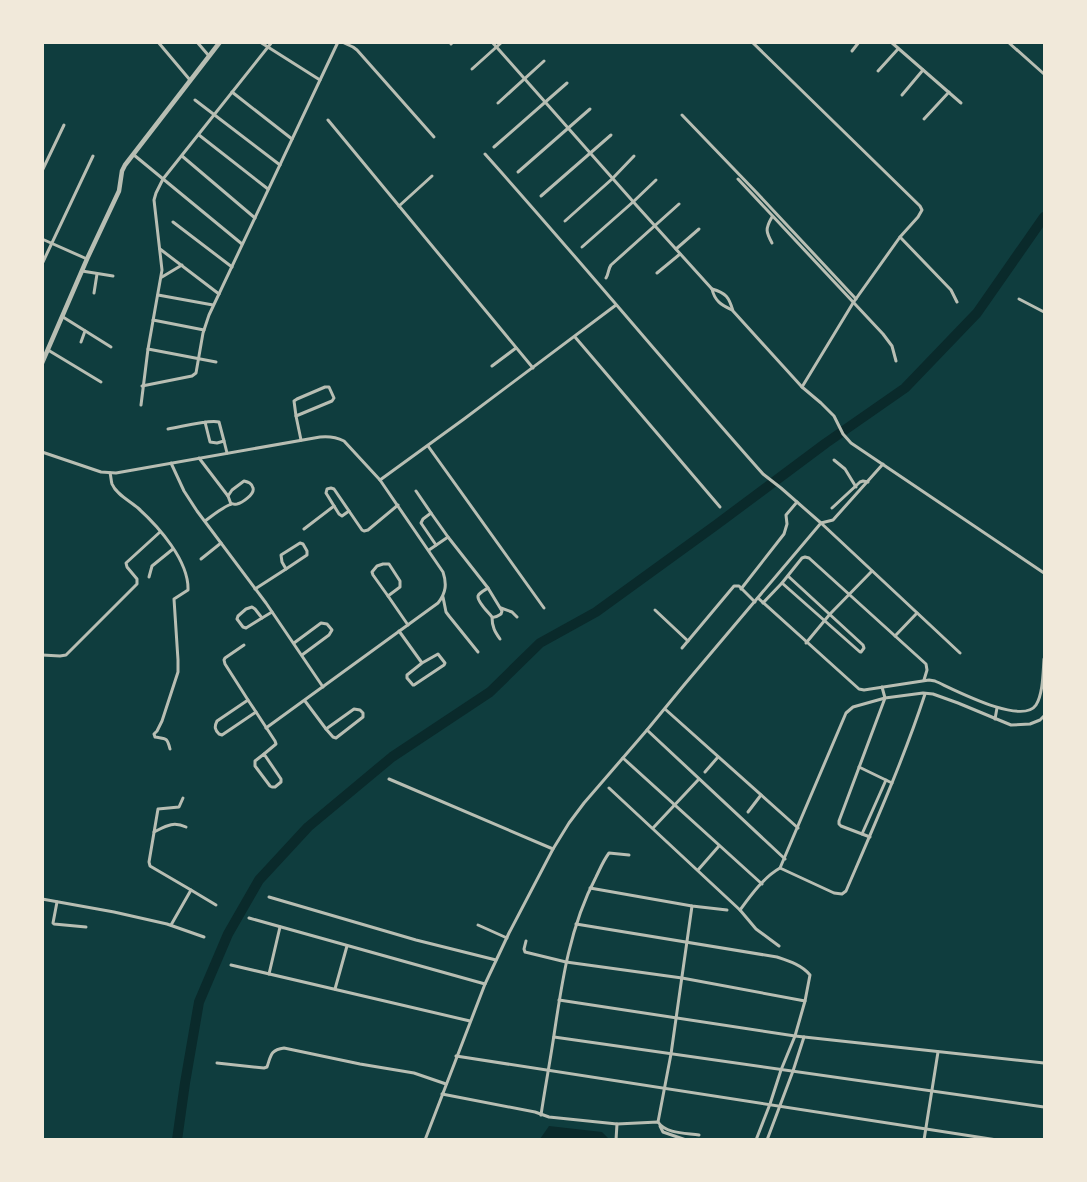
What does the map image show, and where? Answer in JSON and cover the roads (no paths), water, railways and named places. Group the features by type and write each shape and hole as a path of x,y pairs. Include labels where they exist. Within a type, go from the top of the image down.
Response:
{"street":[{"path":"158,42 191,81"},
{"path":"197,42 210,56"},
{"path":"42,363 119,191 124,165 134,155 220,42"},
{"path":"260,42 320,80"},
{"path":"141,405 142,386 162,264 156,193 164,179 272,42"},
{"path":"142,386 196,373 204,330 213,305 338,42"},
{"path":"342,42 357,50 434,137"},
{"path":"492,42 612,179 712,289 725,294 733,311"},
{"path":"472,69 502,42"},
{"path":"752,42 922,210 854,301 802,387"},
{"path":"852,51 859,42"},
{"path":"891,42 961,103"},
{"path":"1008,42 1044,74"},
{"path":"878,71 898,48"},
{"path":"498,103 544,61"},
{"path":"902,95 923,70"},
{"path":"494,147 568,83"},
{"path":"232,92 292,139"},
{"path":"924,118 949,92"},
{"path":"195,100 280,165"},
{"path":"518,172 590,109"},
{"path":"682,115 757,193 890,342 896,361"},
{"path":"328,120 533,368"},
{"path":"42,172 64,125"},
{"path":"199,135 268,190"},
{"path":"541,196 611,135"},
{"path":"485,154 763,474 822,523 960,653"},
{"path":"134,155 242,244"},
{"path":"42,264 93,156"},
{"path":"182,156 255,218"},
{"path":"565,221 612,179 634,156"},
{"path":"399,206 432,176"},
{"path":"738,179 772,217 854,301"},
{"path":"582,246 656,180"},
{"path":"606,278 609,273 609,267 679,204"},
{"path":"772,217 766,230 772,244"},
{"path":"173,222 232,267"},
{"path":"676,249 699,228"},
{"path":"900,237 951,290 957,302"},
{"path":"42,239 87,259"},
{"path":"160,248 219,294"},
{"path":"657,274 680,254"},
{"path":"161,277 182,265"},
{"path":"82,271 113,276"},
{"path":"94,293 97,274"},
{"path":"712,289 713,296 720,304 733,311 802,387 834,416 843,434 852,443 1044,573"},
{"path":"158,295 213,305"},
{"path":"1018,299 1044,312"},
{"path":"380,480 616,305"},
{"path":"63,317 111,347"},
{"path":"153,320 204,330"},
{"path":"81,342 85,330"},
{"path":"574,337 720,506"},
{"path":"492,366 516,348"},
{"path":"148,349 216,362"},
{"path":"48,350 101,382"},
{"path":"296,416 332,401 333,395 329,387 297,398 294,402 296,416 301,440"},
{"path":"168,429 217,420 220,422 227,453"},
{"path":"205,422 210,442 224,441"},
{"path":"42,452 101,472 116,473 320,436 331,436 344,441 380,480 443,572 446,580 443,596 438,603 266,728"},
{"path":"428,446 544,608"},
{"path":"199,458 228,496 230,504"},
{"path":"834,460 845,469 856,487"},
{"path":"171,463 184,491 294,643 323,687"},
{"path":"425,1140 485,984 507,938 569,822 822,523 831,521 883,464"},
{"path":"110,472 113,486 139,509 160,532 178,556 185,572 188,590 174,599 178,672 162,721 154,734 155,737 166,739 170,749"},
{"path":"205,521 230,504 239,504 251,495 253,492 252,486 247,481 244,481 232,490 228,496"},
{"path":"832,508 863,481 868,482"},
{"path":"349,512 340,516 326,493 327,490 334,489 364,531 368,530 398,505"},
{"path":"416,491 448,537 488,588 500,608 501,614 495,618 492,617"},
{"path":"741,588 784,534 787,524 786,515 797,502"},
{"path":"304,529 334,506"},
{"path":"431,513 421,523 436,545"},
{"path":"42,655 60,656 66,654 137,584 138,579 127,567 126,563 160,532"},
{"path":"429,550 448,537"},
{"path":"201,559 221,544"},
{"path":"255,589 307,555 303,544 297,544 281,555 282,562 286,568"},
{"path":"149,576 152,566 173,549"},
{"path":"763,603 802,558 809,558 926,664 927,670 924,680"},
{"path":"388,596 400,587 400,581 389,564 383,564 377,566 372,572 373,575 408,625"},
{"path":"806,643 830,614 872,571"},
{"path":"782,583 861,652 864,648 863,645 788,576"},
{"path":"682,648 734,586 741,588 755,602"},
{"path":"488,588 478,596 482,605 492,617 492,624 500,639"},
{"path":"443,596 446,612 478,652"},
{"path":"758,598 859,689 864,690 924,680 935,681 997,708 1020,712 1027,711 1032,709 1040,694 1044,659"},
{"path":"262,618 252,607 246,609 238,616 243,627 246,628 272,612"},
{"path":"500,608 512,612 517,617"},
{"path":"656,610 688,641"},
{"path":"895,636 917,613"},
{"path":"294,643 321,623 327,624 332,630 329,635 302,655"},
{"path":"400,631 422,663"},
{"path":"244,645 224,658 224,664 275,741 276,744 255,761 255,766 270,786 275,787 281,782 281,779 264,754"},
{"path":"438,654 445,663 413,685 407,678 407,675 422,663 438,654"},
{"path":"870,837 839,824 885,698 882,687"},
{"path":"780,868 834,893 842,894 846,891 912,734 925,694"},
{"path":"740,910 772,873 780,868 846,713 853,707 885,698 933,694 1011,725 1030,724 1037,722 1044,716"},
{"path":"248,700 217,721 215,726 217,732 222,735 256,712"},
{"path":"305,701 326,729 333,738 336,738 362,719 363,713 360,710 354,709 326,729"},
{"path":"995,719 997,708"},
{"path":"665,709 798,828"},
{"path":"647,730 784,859"},
{"path":"705,772 718,757"},
{"path":"623,758 762,884"},
{"path":"859,767 892,783"},
{"path":"389,779 554,849"},
{"path":"653,828 699,779"},
{"path":"862,834 886,780"},
{"path":"610,788 740,910 756,929 779,946"},
{"path":"748,812 761,795"},
{"path":"183,798 180,807 158,810 149,862 150,866 216,905"},
{"path":"154,832 172,824 186,827"},
{"path":"698,870 719,846"},
{"path":"541,1114 566,962 576,924 590,888 609,854 629,855"},
{"path":"590,888 692,906 727,910"},
{"path":"171,925 191,890"},
{"path":"269,896 416,940 496,960"},
{"path":"42,899 171,925 204,937"},
{"path":"57,902 54,924 86,927"},
{"path":"686,1140 663,1132 659,1124 692,906"},
{"path":"249,918 485,984"},
{"path":"576,924 777,957 806,969 810,974 795,1036 756,1140"},
{"path":"478,926 507,938"},
{"path":"269,974 280,927"},
{"path":"526,940 525,952 566,962 682,978 805,1001"},
{"path":"336,989 347,946"},
{"path":"231,965 470,1021"},
{"path":"559,1000 795,1036 1044,1063"},
{"path":"554,1037 1044,1107"},
{"path":"767,1140 804,1037"},
{"path":"217,1063 264,1068 267,1067 272,1053 277,1049 284,1048 414,1073 446,1084"},
{"path":"924,1140 938,1052"},
{"path":"456,1056 997,1140"},
{"path":"442,1094 549,1116 618,1124 659,1124 669,1130 699,1135"},
{"path":"616,1140 618,1124"}],"water":[{"path":"549,1126 602,1132 609,1139 540,1139"}],"waterway":[{"path":"177,1140 199,1002 228,934 259,880 308,827 392,757 490,692 540,643 596,612 826,443 905,388 977,313 1044,217"}]}
